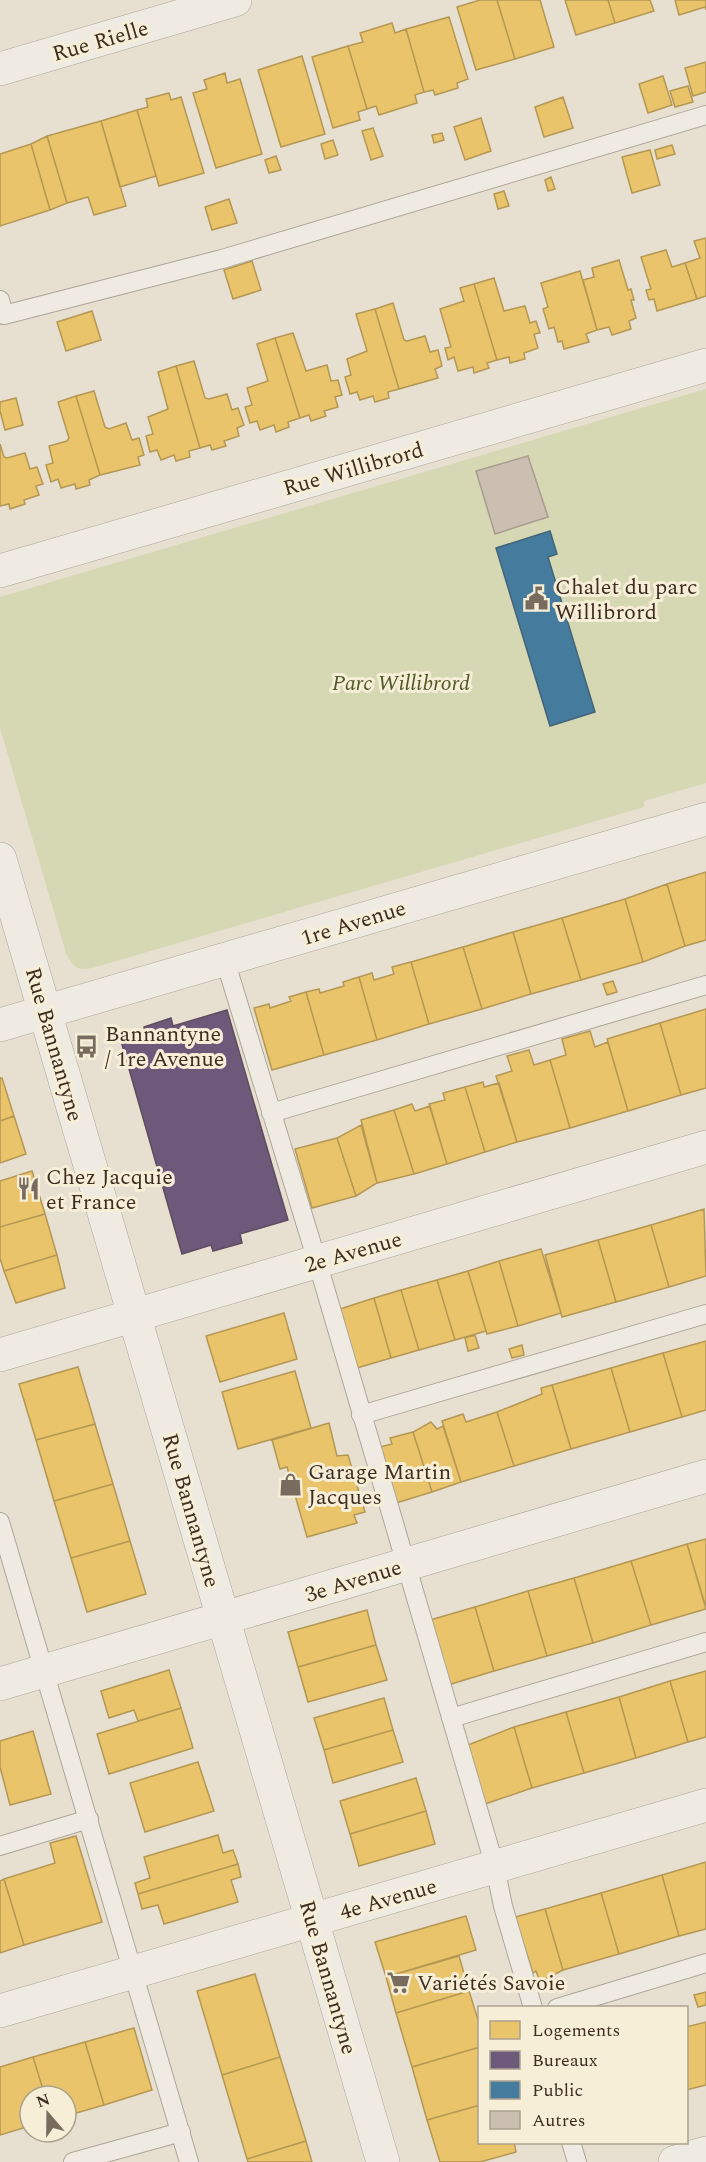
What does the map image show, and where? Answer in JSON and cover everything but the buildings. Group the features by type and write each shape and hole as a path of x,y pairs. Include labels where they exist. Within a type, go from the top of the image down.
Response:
{"street":[{"name":"Rue Rielle","path":"0,69 236,0"},
{"name":"Rue Willibrord","path":"0,571 706,365"},
{"name":"1re Avenue","path":"0,1025 706,819"},
{"name":"Rue Bannantyne","path":"0,859 383,2162"},
{"name":"2e Avenue","path":"0,1355 706,1147"},
{"name":"3e Avenue","path":"0,1684 706,1476"},
{"name":"4e Avenue","path":"0,2011 706,1805"},
{"path":"675,2162 706,2153"}],"lane":[{"path":"0,300 4,315 211,262 706,115"},
{"path":"225,960 317,1261 495,1867 503,1905 533,2006"},
{"path":"271,1113 706,985"},
{"path":"361,1415 706,1314"},
{"path":"0,1522 189,2162"},
{"path":"451,1718 706,1642"},
{"path":"0,1846 89,1819"},
{"path":"560,2006 706,1964"},
{"path":"74,2162 181,2132"},
{"path":"572,2144 577,2162"}],"green space":[{"name":"Parc Willibrord","path":"706,389 706,783 644,801 644,807 93,968 83,969 74,965 66,953 0,728 0,597"}],"place":[{"name":"Chalet du parc Willibrord","path":"537,599"},
{"name":"Bannantyne / 1re Avenue","path":"87,1046"},
{"name":"Chez Jacquie et France","path":"28,1189"},
{"name":"Garage Martin Jacques","path":"290,1484"},
{"name":"Variétés Savoie","path":"399,1982"}]}
